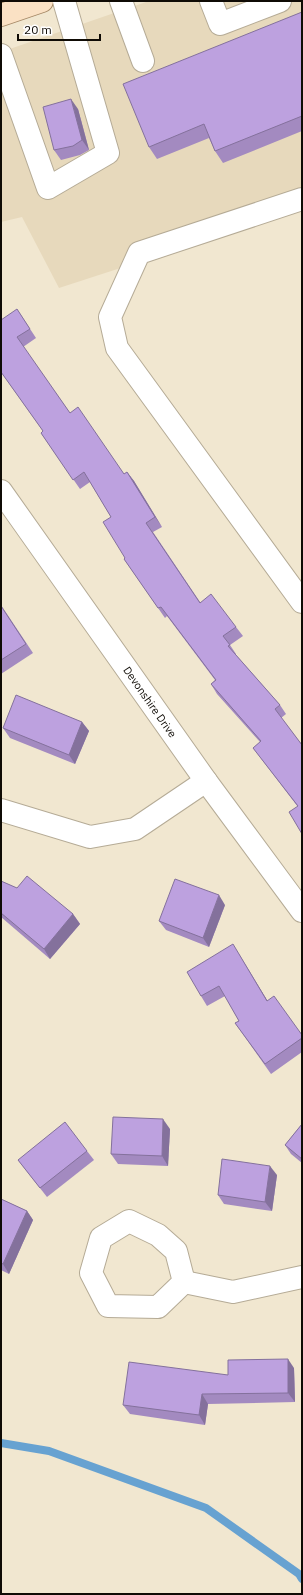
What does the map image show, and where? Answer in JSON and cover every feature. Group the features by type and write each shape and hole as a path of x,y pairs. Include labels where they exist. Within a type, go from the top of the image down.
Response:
{"main road":[{"path":"1,15 42,1"}],"street":[{"path":"1,55 48,188 108,153 64,1"},
{"path":"122,1 142,61"},
{"path":"210,1 220,24 280,1"},
{"path":"302,199 140,253 110,317 117,348 302,602"},
{"name":"Devonshire Drive","path":"1,490 206,781 302,910"},
{"path":"1,810 90,837 135,829 206,781"},
{"path":"129,1221 158,1236 176,1251 184,1282 158,1307 108,1306 91,1273 101,1238 129,1221"},
{"path":"184,1282 233,1292 302,1276"}],"shaded area":[{"path":"149,1 302,1 302,209 59,288 22,217 1,222 1,52"}],"building":[{"path":"302,12 302,116 215,151 204,124 149,147 123,84"},
{"path":"71,99 82,140 73,146 54,150 43,107"},
{"path":"17,309 30,329 17,337 70,413 78,407 124,474 127,472 155,517 146,523 200,603 211,594 236,627 223,636 230,645 228,646 280,705 275,709 302,745 302,834 289,812 298,806 253,748 261,741 211,684 216,680 161,607 158,608 124,559 125,558 103,522 111,517 84,472 73,480 41,433 43,431 1,372 1,320"},
{"path":"1,606 26,644 1,660"},
{"path":"16,695 82,722 69,755 3,728"},
{"path":"27,876 73,914 44,949 1,913 1,881 17,888"},
{"path":"175,879 219,895 203,938 159,921"},
{"path":"233,944 267,1001 274,996 302,1035 302,1038 265,1064 235,1023 239,1021 219,986 201,996 187,972"},
{"path":"113,1117 163,1119 162,1156 111,1154"},
{"path":"65,1122 87,1151 40,1188 18,1160"},
{"path":"302,1124 302,1159 285,1145"},
{"path":"222,1159 270,1166 265,1202 218,1195"},
{"path":"1,1199 27,1211 3,1264 1,1263"},
{"path":"288,1359 288,1393 202,1394 199,1415 123,1405 129,1362 228,1375 228,1360"}],"waterway":[{"path":"1,1443 49,1451 206,1508 299,1574 302,1579"}]}
